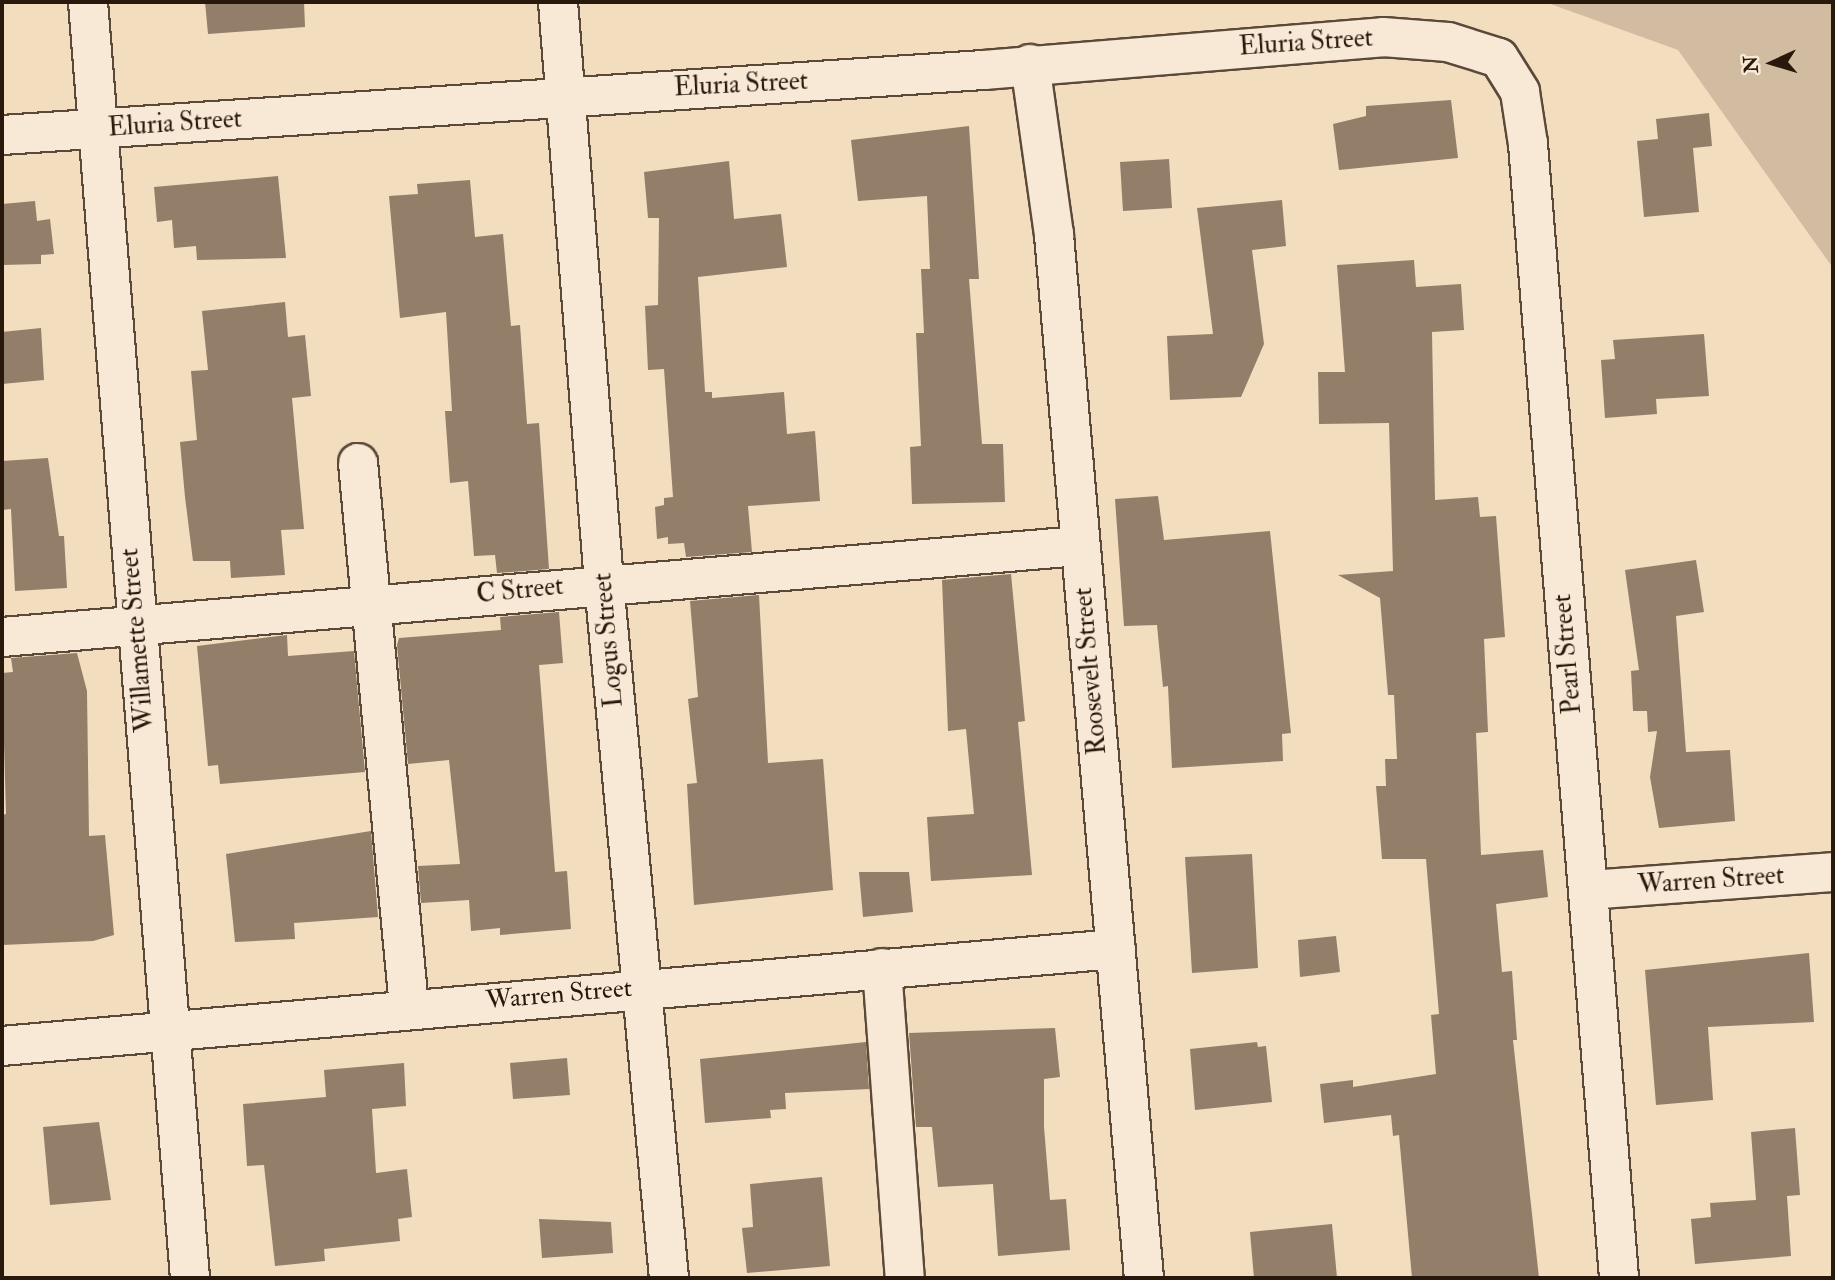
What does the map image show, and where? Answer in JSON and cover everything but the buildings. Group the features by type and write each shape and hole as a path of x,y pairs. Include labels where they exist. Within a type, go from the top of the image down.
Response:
{"street":[{"name":"Willamette Street","path":"88,2 95,129 190,1278"},
{"name":"Logus Street","path":"558,2 604,583 669,1278"},
{"name":"Eluria Street","path":"2,135 1383,37 1448,42 1479,50"},
{"name":"Pearl Street","path":"1479,50 1499,58 1511,75 1524,117 1590,890 1619,1278"},
{"name":"Roosevelt Street","path":"1030,64 1054,235 1144,1278"},
{"path":"358,463 409,1007"},
{"name":"C Street","path":"2,637 604,583 1080,546"},
{"name":"Warren Street","path":"1590,890 1833,872"},
{"name":"Warren Street","path":"2,1046 170,1033 409,1007 1116,948"},
{"path":"882,968 905,1278"}],"shaded area":[{"path":"1545,2 1833,2 1833,268 1678,50"}]}
